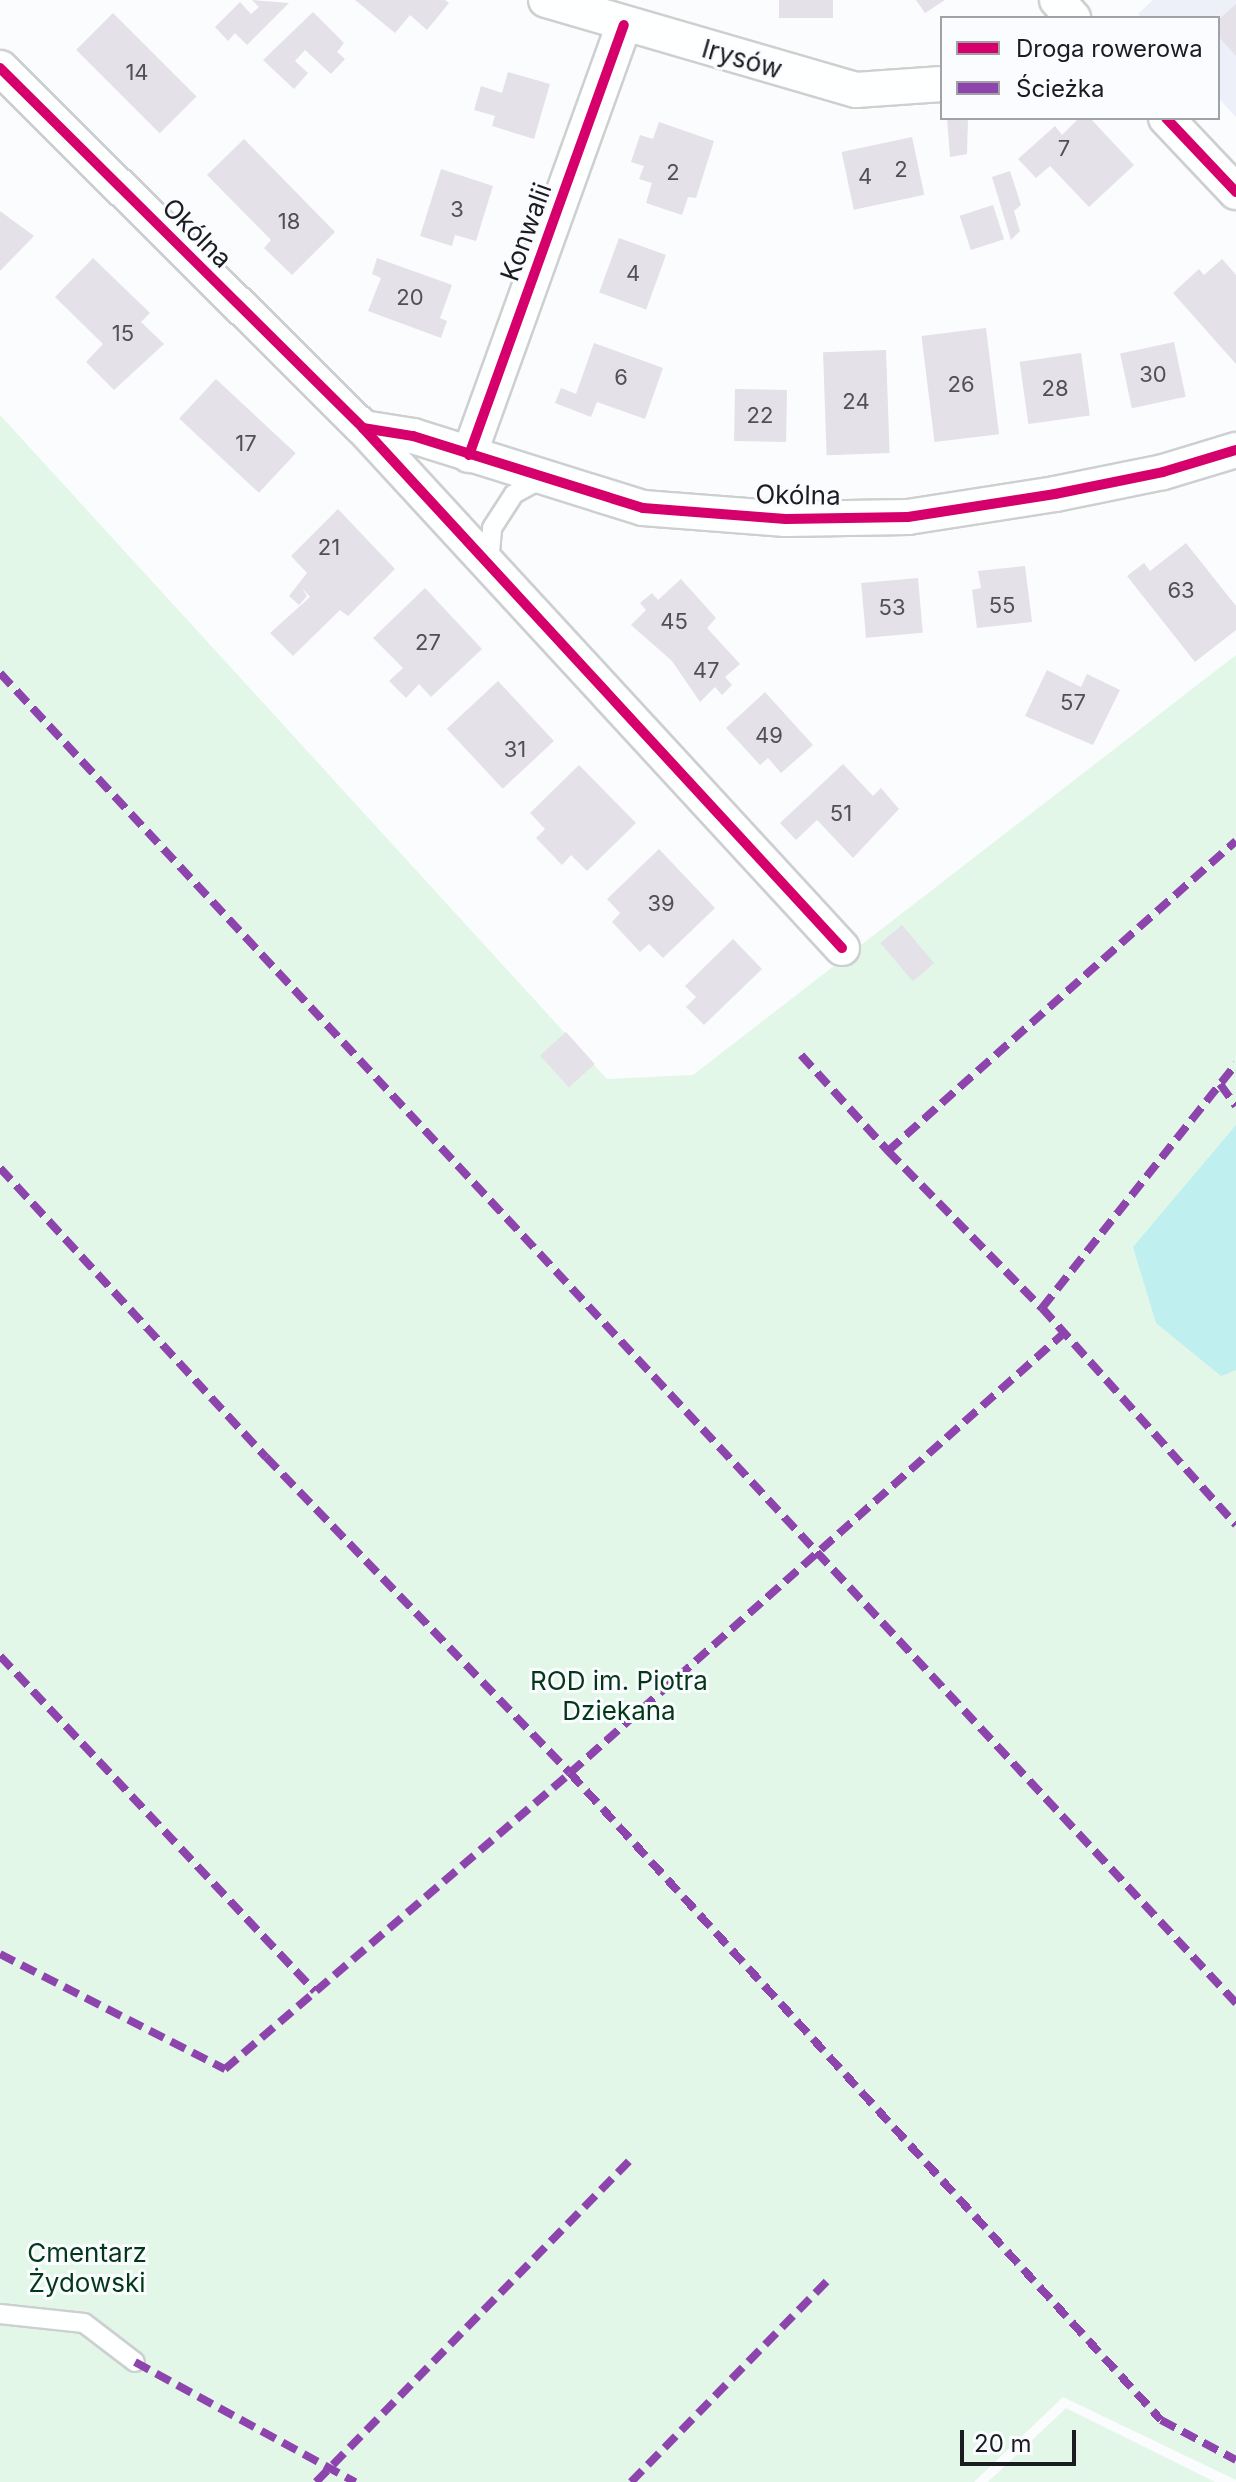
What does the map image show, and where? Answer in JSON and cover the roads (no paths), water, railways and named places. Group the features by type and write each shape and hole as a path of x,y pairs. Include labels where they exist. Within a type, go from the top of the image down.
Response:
{"street":[{"name":"Irysów","path":"546,0 856,90 940,84"},
{"name":"Konwalii","path":"469,455 624,25"},
{"name":"Okólna","path":"0,68 363,428 842,948"},
{"path":"1168,120 1236,192"},
{"name":"Okólna","path":"363,428 413,436 643,508 786,519 908,517 1086,488 1236,450"}],"lane":[{"path":"489,564 492,528 514,494 545,477"},
{"path":"0,2314 84,2323 135,2362"}],"water":[{"path":"1236,1125 1236,1370 1221,1376 1156,1323 1133,1247"}],"park label":[{"name":"ROD im. Piotra Dziekana","path":"619,1696"},
{"name":"Cmentarz Żydowski","path":"87,2268"}]}
